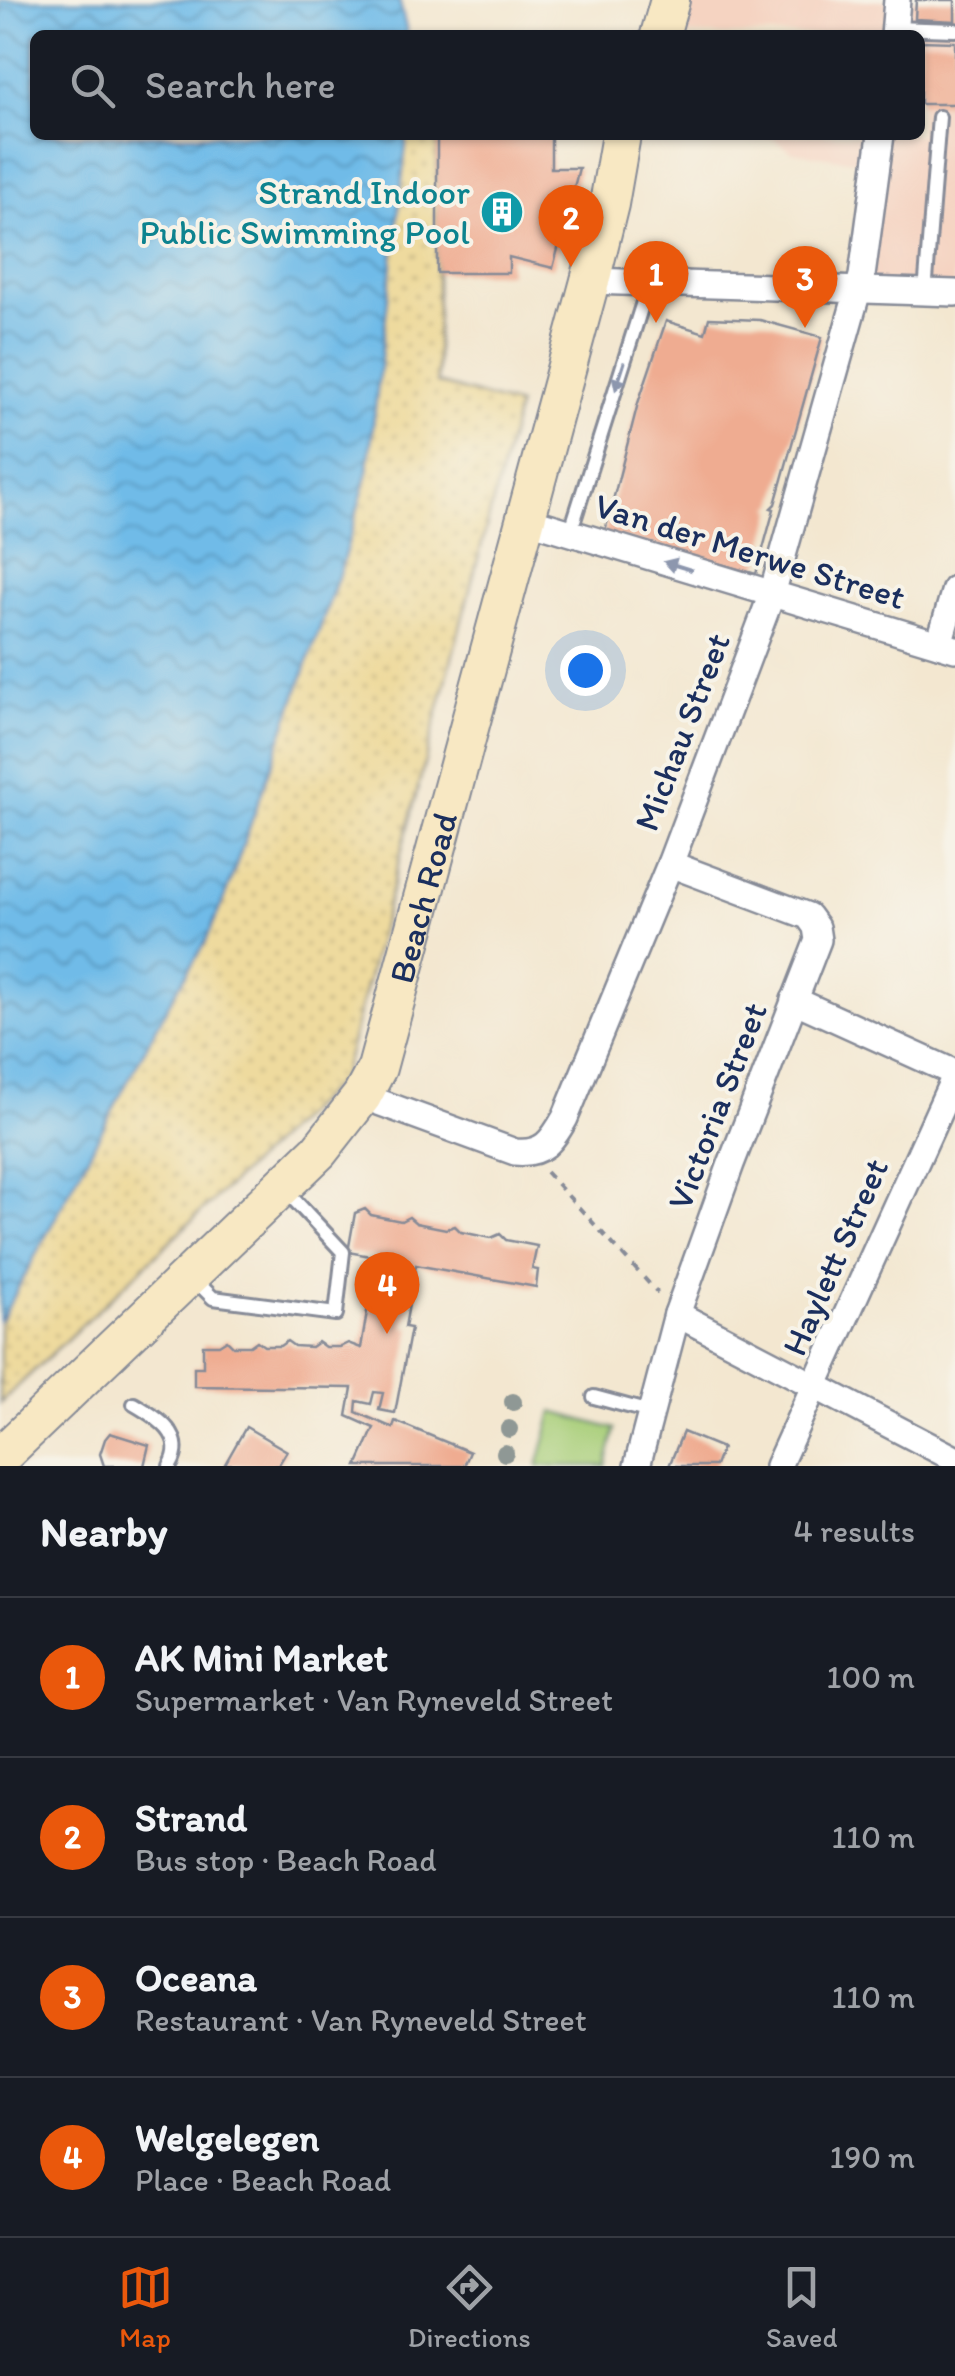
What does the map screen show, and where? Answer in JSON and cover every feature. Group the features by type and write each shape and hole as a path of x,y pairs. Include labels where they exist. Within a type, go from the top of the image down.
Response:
{"street":[{"path":"645,30 653,0"},
{"path":"661,30 670,0"},
{"path":"894,30 897,0"},
{"name":"Beach Road","path":"0,1457 319,1151 362,1096 378,1068 590,281 619,140"},
{"name":"Beach Road","path":"609,204 632,140"},
{"name":"Michau Street","path":"529,1154 542,1150 553,1139 565,1118 670,864 772,594 858,292 880,140"},
{"path":"590,281 955,293"},
{"name":"Van der Merwe Street","path":"525,518 947,647"},
{"path":"947,647 955,589"},
{"name":"Victoria Street","path":"636,1466 677,1314 818,940 813,922 800,913 670,864"},
{"path":"794,1000 955,1074"},
{"name":"Haylett Street","path":"778,1466 955,1074"},
{"path":"362,1096 529,1154"},
{"path":"677,1314 955,1459"}],"lane":[{"path":"925,31 955,30"},
{"path":"925,292 939,116"},
{"path":"570,532 649,283"},
{"path":"190,1276 213,1298 336,1314 344,1252 282,1188"},
{"path":"594,1397 650,1412"},
{"path":"134,1404 156,1417 175,1437 177,1455 170,1466"}],"path":[{"path":"529,1154 677,1314"}],"shaded area":[{"path":"659,0 955,0 955,290 857,287 874,164 792,152 776,140 925,140 925,30 652,30"}],"sand":[{"path":"405,140 437,140 437,383 518,406 342,1078 0,1403 0,1322 205,943 340,571 367,476"}],"green space":[{"path":"553,1412 615,1429 606,1466 538,1466"}],"water":[{"path":"0,0 399,0 406,30 30,30 30,140 406,140 406,146 367,476 340,571 205,943 0,1322"}],"building":[{"path":"916,0 955,0 955,21 915,19"},
{"path":"925,41 955,42 955,104 925,104"},
{"name":"Strand Indoor Public Swimming Pool","path":"437,140 551,140 551,168 579,168 553,268 509,257 509,273 437,273"},
{"path":"709,318 760,320 822,337 771,508 774,509 756,574 604,535 638,403 666,321 705,333"},
{"path":"365,1209 371,1215 401,1221 409,1217 416,1223 446,1229 455,1226 461,1232 491,1238 500,1234 506,1240 537,1246 532,1269 538,1270 536,1287 416,1265 405,1327 411,1328 395,1413 379,1410 383,1393 374,1392 371,1404 357,1401 356,1412 393,1428 395,1421 470,1452 464,1466 357,1466 374,1428 347,1416 352,1388 194,1386 194,1367 203,1367 203,1345 219,1345 227,1340 233,1346 250,1346 257,1341 264,1346 280,1346 287,1341 294,1346 311,1347 318,1342 325,1347 348,1343 361,1348 376,1257 348,1252 355,1213"},
{"path":"246,1427 287,1451 278,1466 225,1464"},
{"path":"683,1432 722,1448 715,1466 669,1466"},
{"path":"110,1433 149,1445 144,1466 104,1466 100,1454"}],"place":[{"name":"Strand Indoor Public Swimming Pool","path":"502,212"},
{"name":"Strand","path":"571,267"},
{"name":"AK Mini Market","path":"656,323"},
{"name":"Oceana","path":"805,328"},
{"name":"Welgelegen","path":"387,1334"}]}
